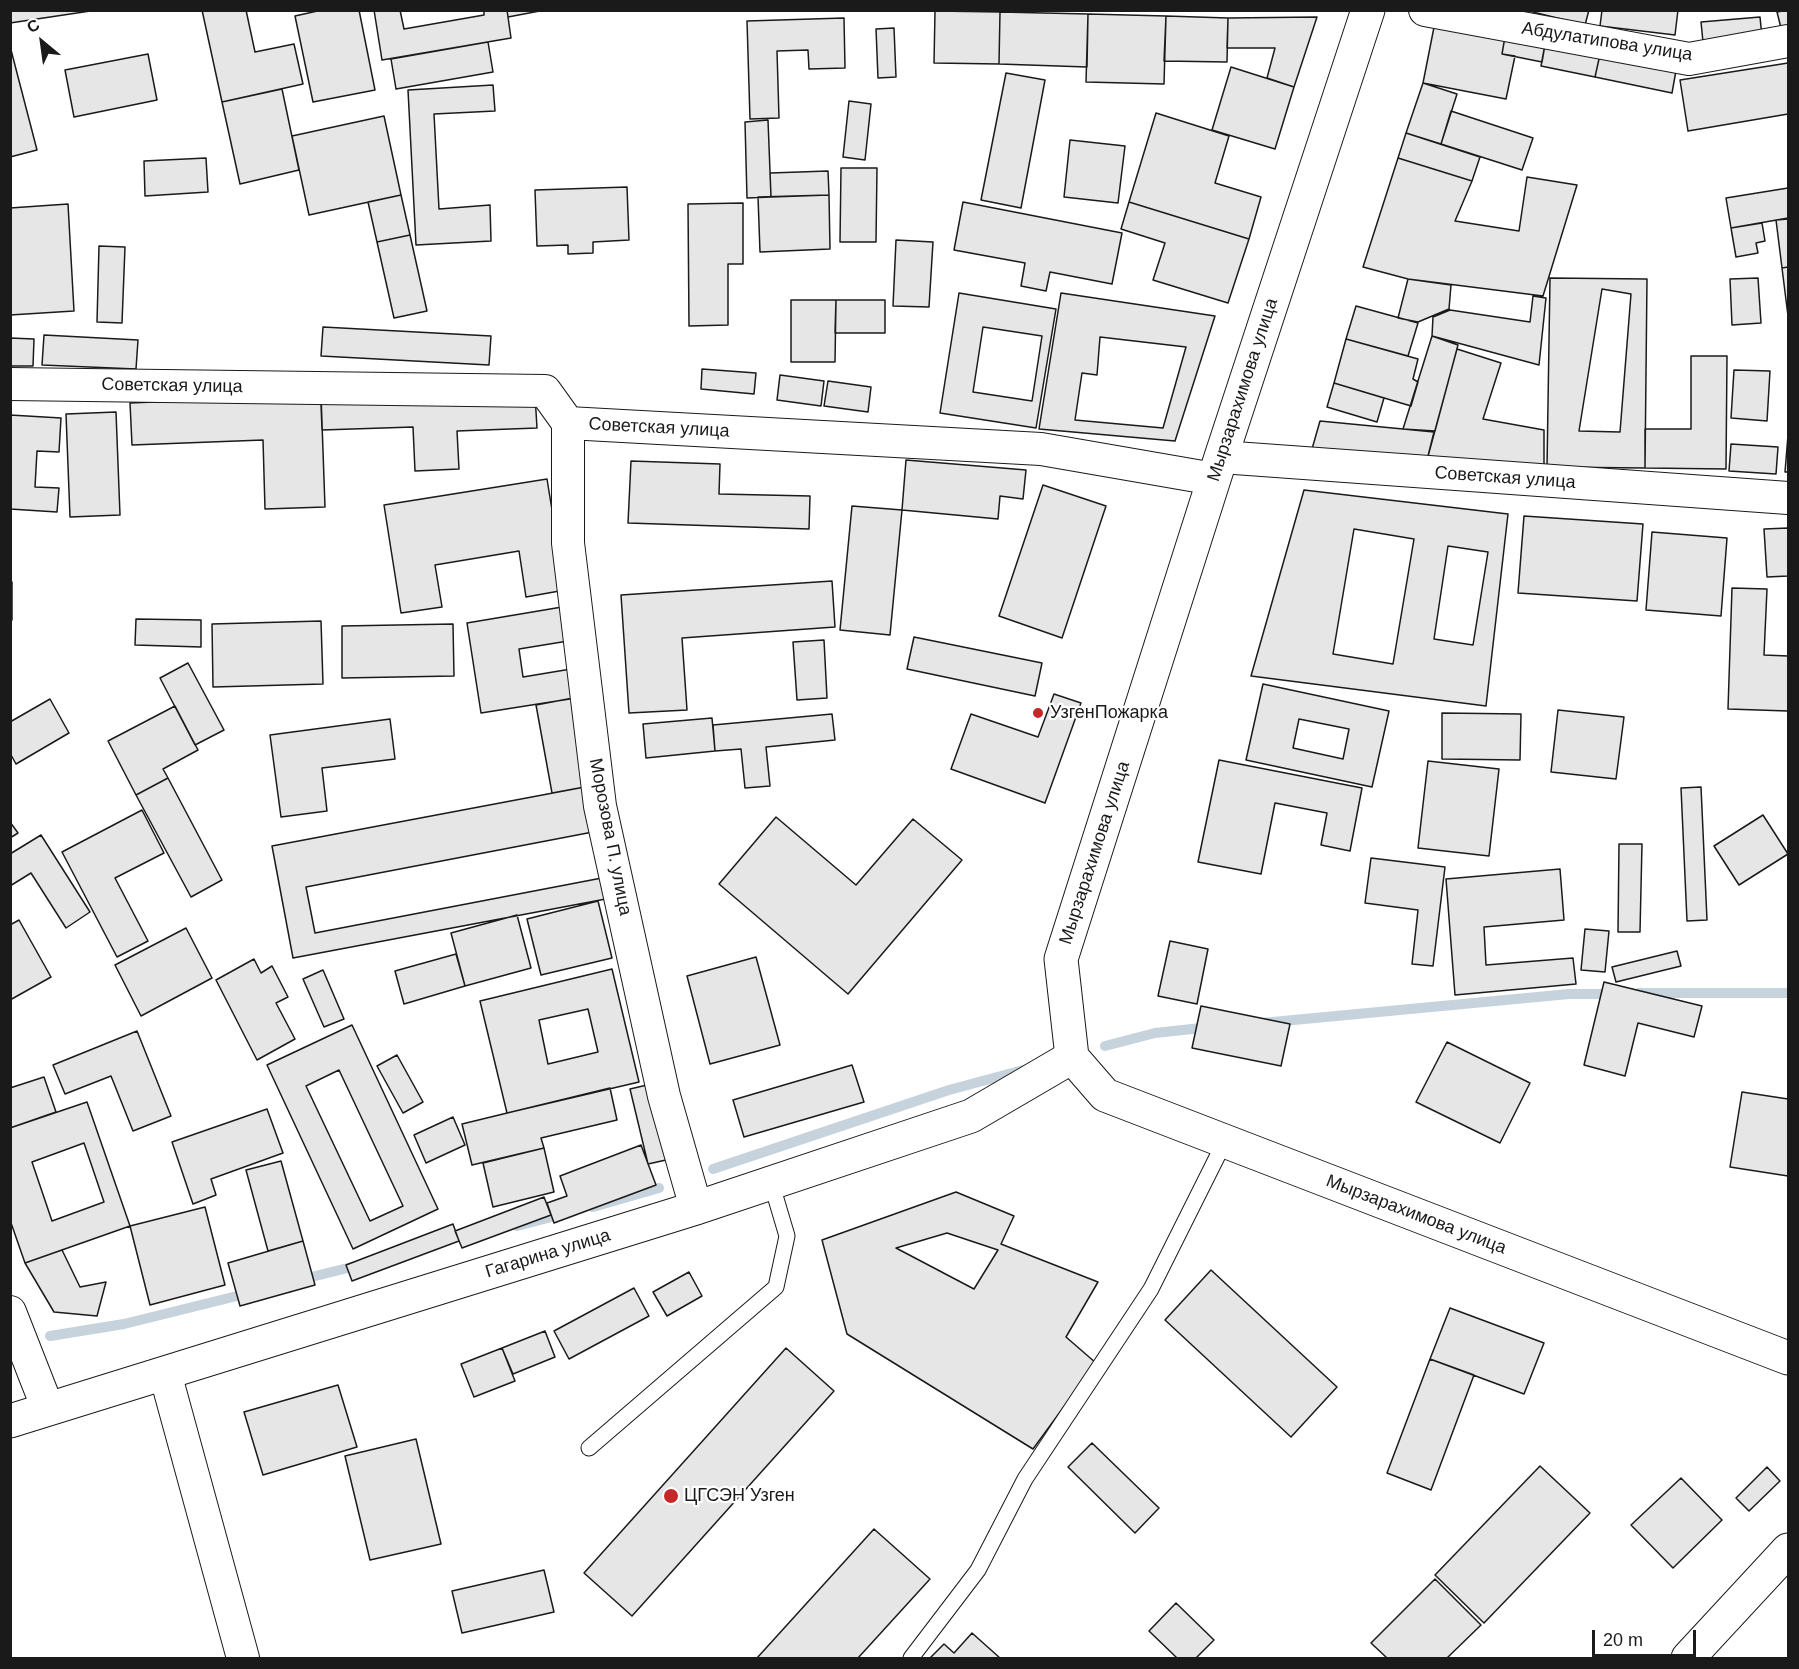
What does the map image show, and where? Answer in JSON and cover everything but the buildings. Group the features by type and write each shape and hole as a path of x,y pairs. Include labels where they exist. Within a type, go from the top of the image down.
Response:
{"main road":[{"name":"Мырзарахимова улица","path":"1368,10 1061,959 1072,1057 1105,1095 1788,1358"},
{"name":"Гагарина улица","path":"10,1421 696,1208 970,1116 1072,1057"},
{"path":"1688,1659 1788,1550"}],"street":[{"name":"Абдулатипова улица","path":"1425,10 1689,59 1788,41"},
{"name":"Советская улица","path":"10,384 545,391 568,423 1041,449 1218,468 1788,498"},
{"name":"Морозова П. улица","path":"568,423 568,543 600,806 664,1096 696,1208"},
{"path":"10,1312 48,1409"},
{"path":"165,1373 243,1659"}],"lane":[{"path":"911,1659 978,1570 1025,1479 1151,1289 1225,1141"},
{"path":"589,1448 776,1287 787,1236 771,1182"}],"waterway":[{"path":"1639,993 1788,993"},
{"path":"1262,1023 1569,994 1614,994"},
{"path":"1105,1046 1155,1033 1211,1027"},
{"path":"713,1169 949,1090 1027,1069"},
{"path":"593,1207 659,1188"},
{"path":"517,1226 563,1214"},
{"path":"299,1280 360,1265"},
{"path":"50,1336 124,1324 249,1293"}],"place":[{"name":"УзгенПожарка","path":"1038,713"},
{"name":"ЦГСЭН Узген","path":"671,1496"}]}
